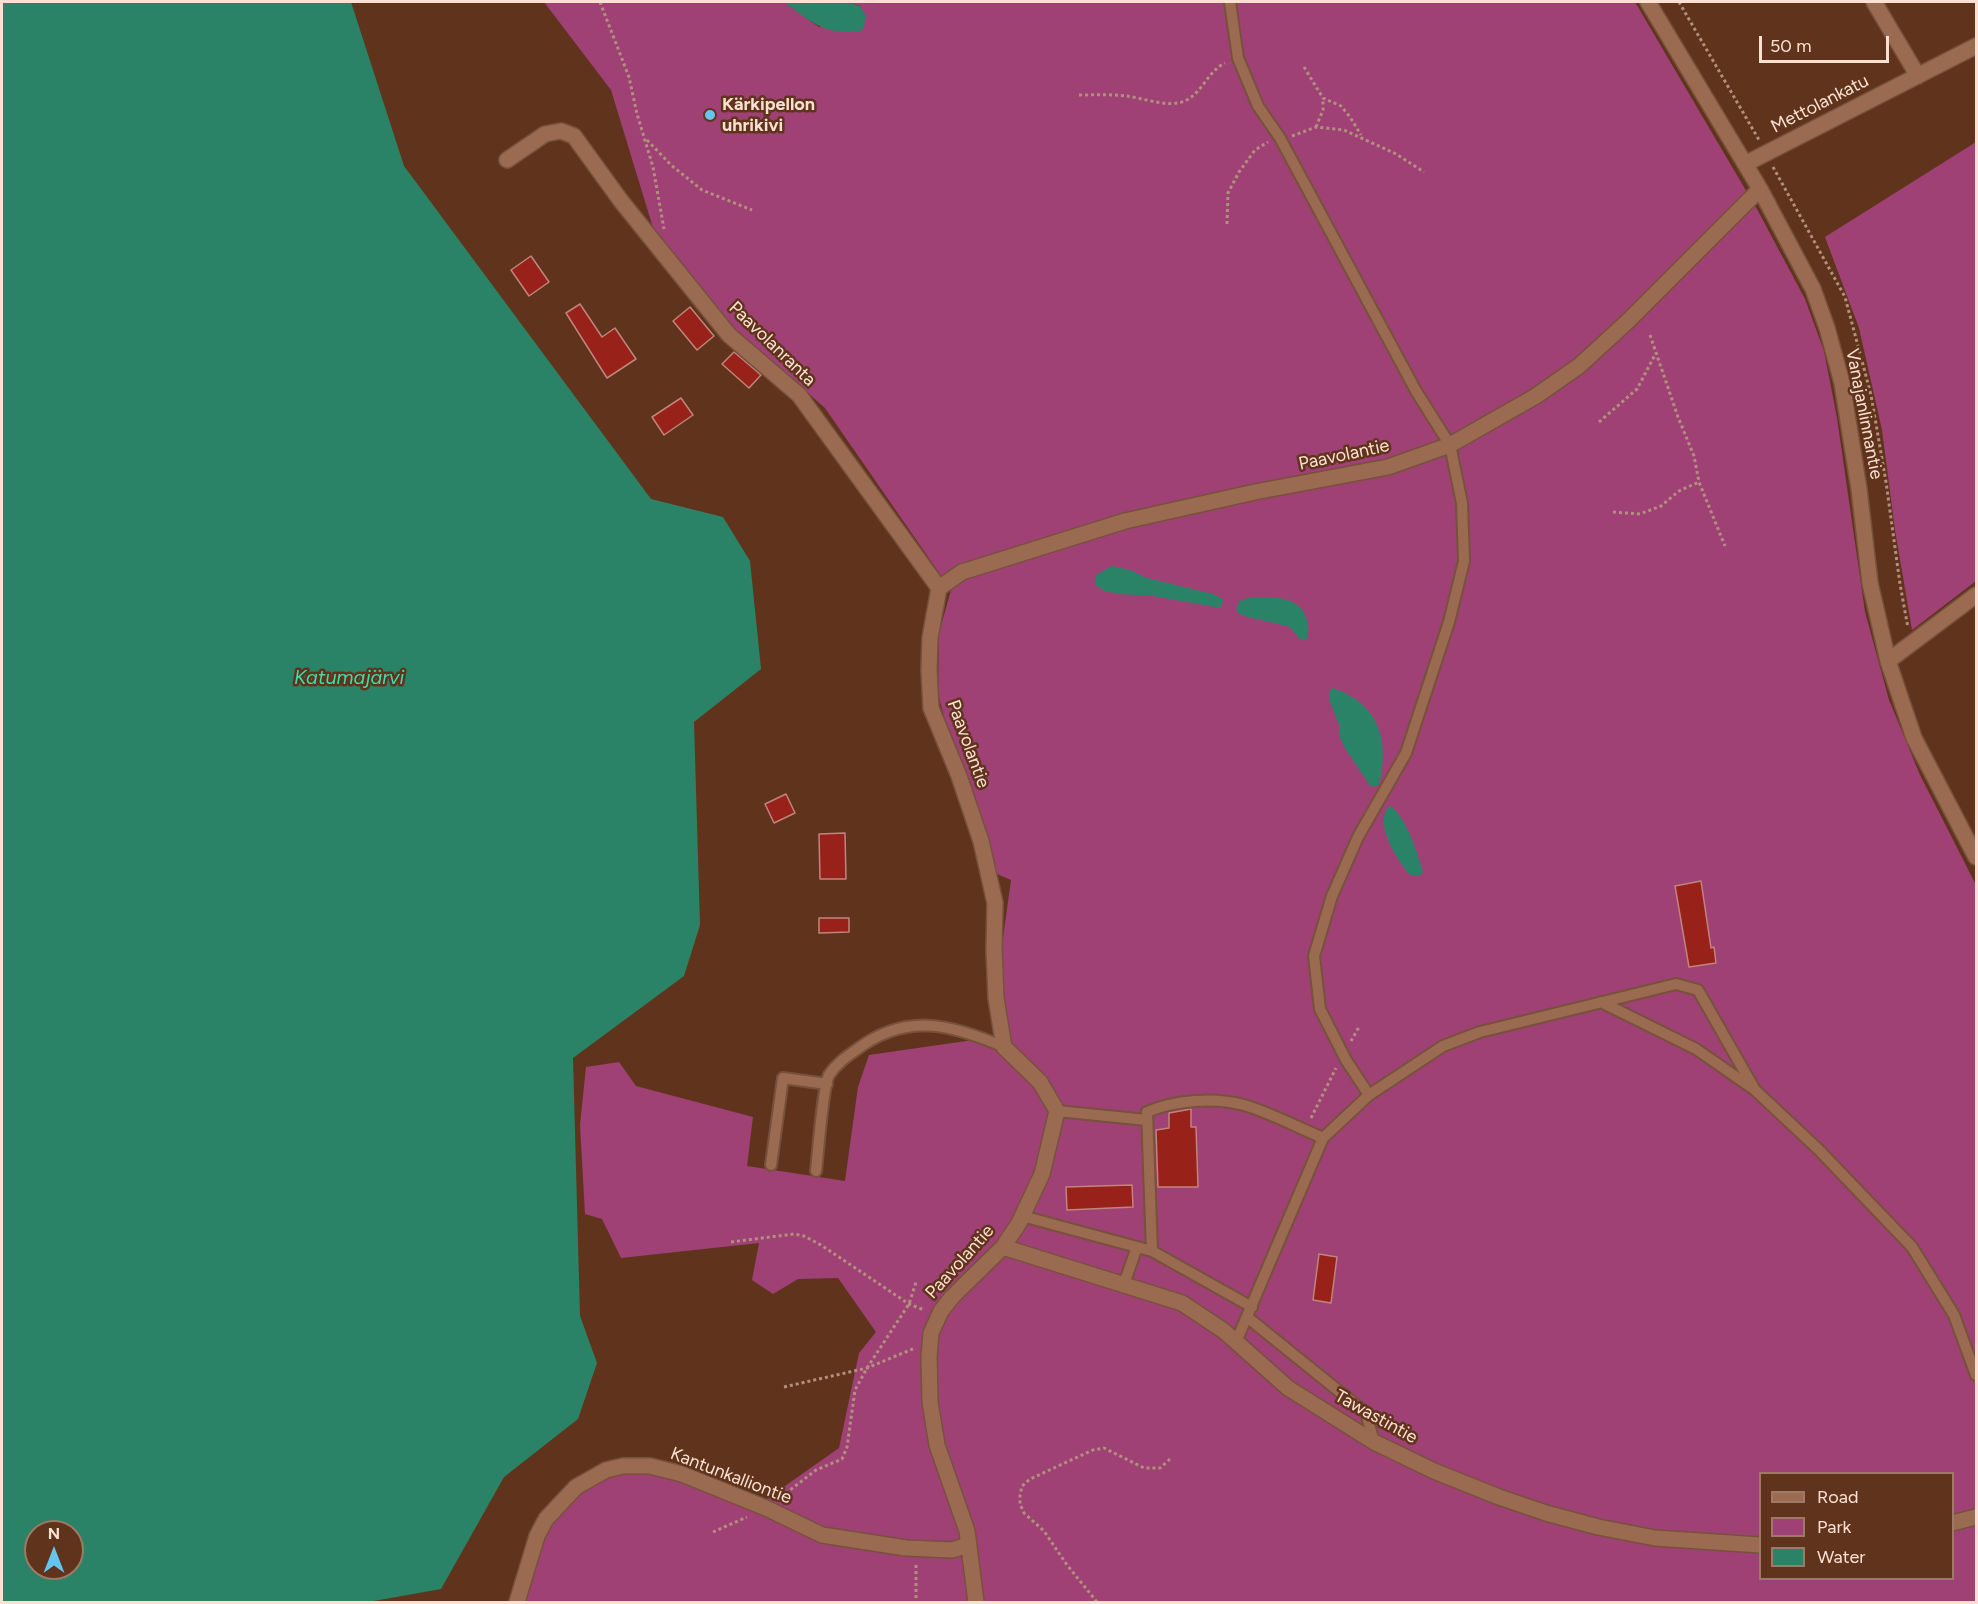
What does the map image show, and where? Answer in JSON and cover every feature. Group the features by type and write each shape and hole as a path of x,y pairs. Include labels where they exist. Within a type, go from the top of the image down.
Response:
{"street":[{"name":"Vanajanlinnantie","path":"1648,2 1760,189 1813,289 1839,372 1859,489 1870,583 1888,661 1914,738 1977,857"},
{"path":"1874,2 1918,76"},
{"name":"Mettolankatu","path":"1745,164 1977,46"},
{"name":"Paavolanranta","path":"507,160 545,134 561,131 574,136 621,201 729,335 800,395 939,588"},
{"name":"Paavolantie","path":"1004,1047 996,998 995,903 981,841 959,776 931,708 930,639 939,588 962,572 1125,521 1255,492 1388,467 1450,445 1536,396 1579,366 1627,322 1760,189"},
{"path":"1888,661 1977,595"},
{"path":"1004,1047 1040,1082 1057,1111"},
{"name":"Paavolantie","path":"976,1602 968,1531 937,1446 930,1402 930,1342 941,1311 952,1297 1003,1247 1022,1216 1042,1174 1057,1111"},
{"name":"Tawastintie","path":"1003,1247 1182,1303 1224,1331 1288,1388 1374,1442 1434,1471 1498,1497 1587,1524 1655,1538 1759,1545"},
{"name":"Kantunkalliontie","path":"517,1602 537,1536 546,1519 576,1487 606,1470 623,1466 650,1466 682,1474 766,1508 822,1535 916,1548 952,1550 969,1545"},
{"path":"1954,1523 1977,1517"}],"lane":[{"path":"1230,2 1238,58 1258,106 1280,138 1416,391 1450,445 1462,503 1464,561 1449,622 1406,753 1358,837 1332,897 1314,956 1320,1009 1343,1055 1369,1095"},
{"path":"1236,1342 1323,1138 1369,1095 1443,1046 1480,1032 1676,984 1698,990 1755,1090"},
{"path":"1601,1002 1696,1049 1755,1090 1819,1150 1912,1247 1954,1315 1977,1375"},
{"path":"816,1171 828,1077 840,1062 872,1038 911,1024 936,1025 971,1033 1004,1047"},
{"path":"771,1165 783,1078 827,1084"},
{"path":"1152,1251 1147,1112 1166,1104 1218,1101 1245,1106 1323,1138"},
{"path":"1057,1111 1147,1120"},
{"path":"1022,1216 1152,1251 1249,1312 1366,1413 1374,1442"},
{"path":"1124,1284 1137,1247"}],"path":[{"path":"600,2 629,77 637,114 646,139 663,217 667,257"},
{"path":"1079,95 1114,95 1156,101 1184,101 1203,86 1214,70 1238,58"},
{"path":"1304,67 1323,98 1323,110 1316,127"},
{"path":"1323,98 1341,106 1362,137"},
{"path":"1227,224 1228,194 1239,172 1255,150 1271,140 1296,135 1316,127 1344,130 1362,137 1396,154 1424,172"},
{"path":"646,139 671,165 702,190 752,210"},
{"path":"1650,335 1694,456 1699,482 1725,546"},
{"path":"1599,422 1637,389 1656,353"},
{"path":"1613,512 1640,514 1661,506 1679,491 1699,482"},
{"path":"1309,1132 1310,1118 1359,1026"},
{"path":"730,1242 794,1234 804,1236 909,1304 923,1310 941,1311"},
{"path":"713,1532 766,1508 816,1470 842,1459 847,1447 855,1390 909,1304 916,1282"},
{"path":"784,1387 867,1368 930,1342"},
{"path":"1097,1602 1067,1565 1044,1531 1024,1513 1020,1504 1022,1486 1030,1479 1093,1450 1104,1448 1144,1468 1160,1467 1170,1459"},
{"path":"916,1548 916,1602"}],"green space":[{"path":"544,2 784,2 819,27 861,6 846,2 1635,2 1758,211 1805,299 1824,351 1837,418 1865,612 1889,700 1920,775 1976,885 1976,1602 517,1602 545,1530 568,1500 601,1476 647,1468 758,1505 839,1448 859,1353 876,1332 838,1278 798,1279 773,1294 752,1280 759,1243 621,1258 602,1219 585,1214 580,1125 586,1067 619,1062 636,1086 753,1117 747,1166 845,1181 858,1087 869,1055 1008,1035 996,989 1011,880 997,874 938,694 939,633 951,590 825,408 721,317 654,231 611,90"},
{"path":"1976,142 1976,581 1912,630 1895,530 1882,430 1859,328 1825,237"}],"water":[{"name":"Katumajärvi","path":"2,2 351,2 404,166 651,499 723,517 750,561 761,669 694,722 700,925 684,976 573,1058 580,1316 597,1363 578,1419 504,1477 441,1589 368,1602 2,1602"},
{"path":"784,2 846,2 860,6 866,16 863,30 840,32 829,30 811,21"},
{"path":"1112,566 1130,570 1147,578 1213,594 1223,599 1221,608 1153,596 1104,591 1096,585 1096,575"},
{"path":"1250,597 1284,599 1299,606 1308,622 1307,639 1302,640 1287,626 1238,613 1236,608 1240,601"},
{"path":"1333,688 1361,703 1371,714 1377,726 1383,753 1379,785 1371,787 1340,738 1340,727 1330,702 1330,691"},
{"path":"1389,806 1400,816 1410,835 1423,872 1419,876 1410,875 1389,842 1384,822"}],"building":[{"path":"531,256 549,282 529,296 511,270"},
{"path":"580,304 602,337 615,328 636,359 607,378 566,313"},
{"path":"690,307 714,336 697,350 673,321"},
{"path":"734,352 761,375 749,388 722,364"},
{"path":"681,398 693,415 664,435 652,417"},
{"path":"786,794 795,813 774,823 765,804"},
{"path":"845,833 846,879 820,879 819,834"},
{"path":"1701,881 1711,948 1714,947 1716,963 1689,967 1675,886"},
{"path":"819,918 849,918 849,932 819,933"},
{"path":"1191,1109 1191,1127 1196,1127 1198,1187 1158,1187 1156,1130 1169,1128 1169,1113"},
{"path":"1132,1185 1133,1207 1067,1210 1066,1187"},
{"path":"1319,1254 1337,1257 1331,1303 1313,1300"}],"place":[{"name":"Kärkipellon uhrikivi","path":"710,115"}]}
